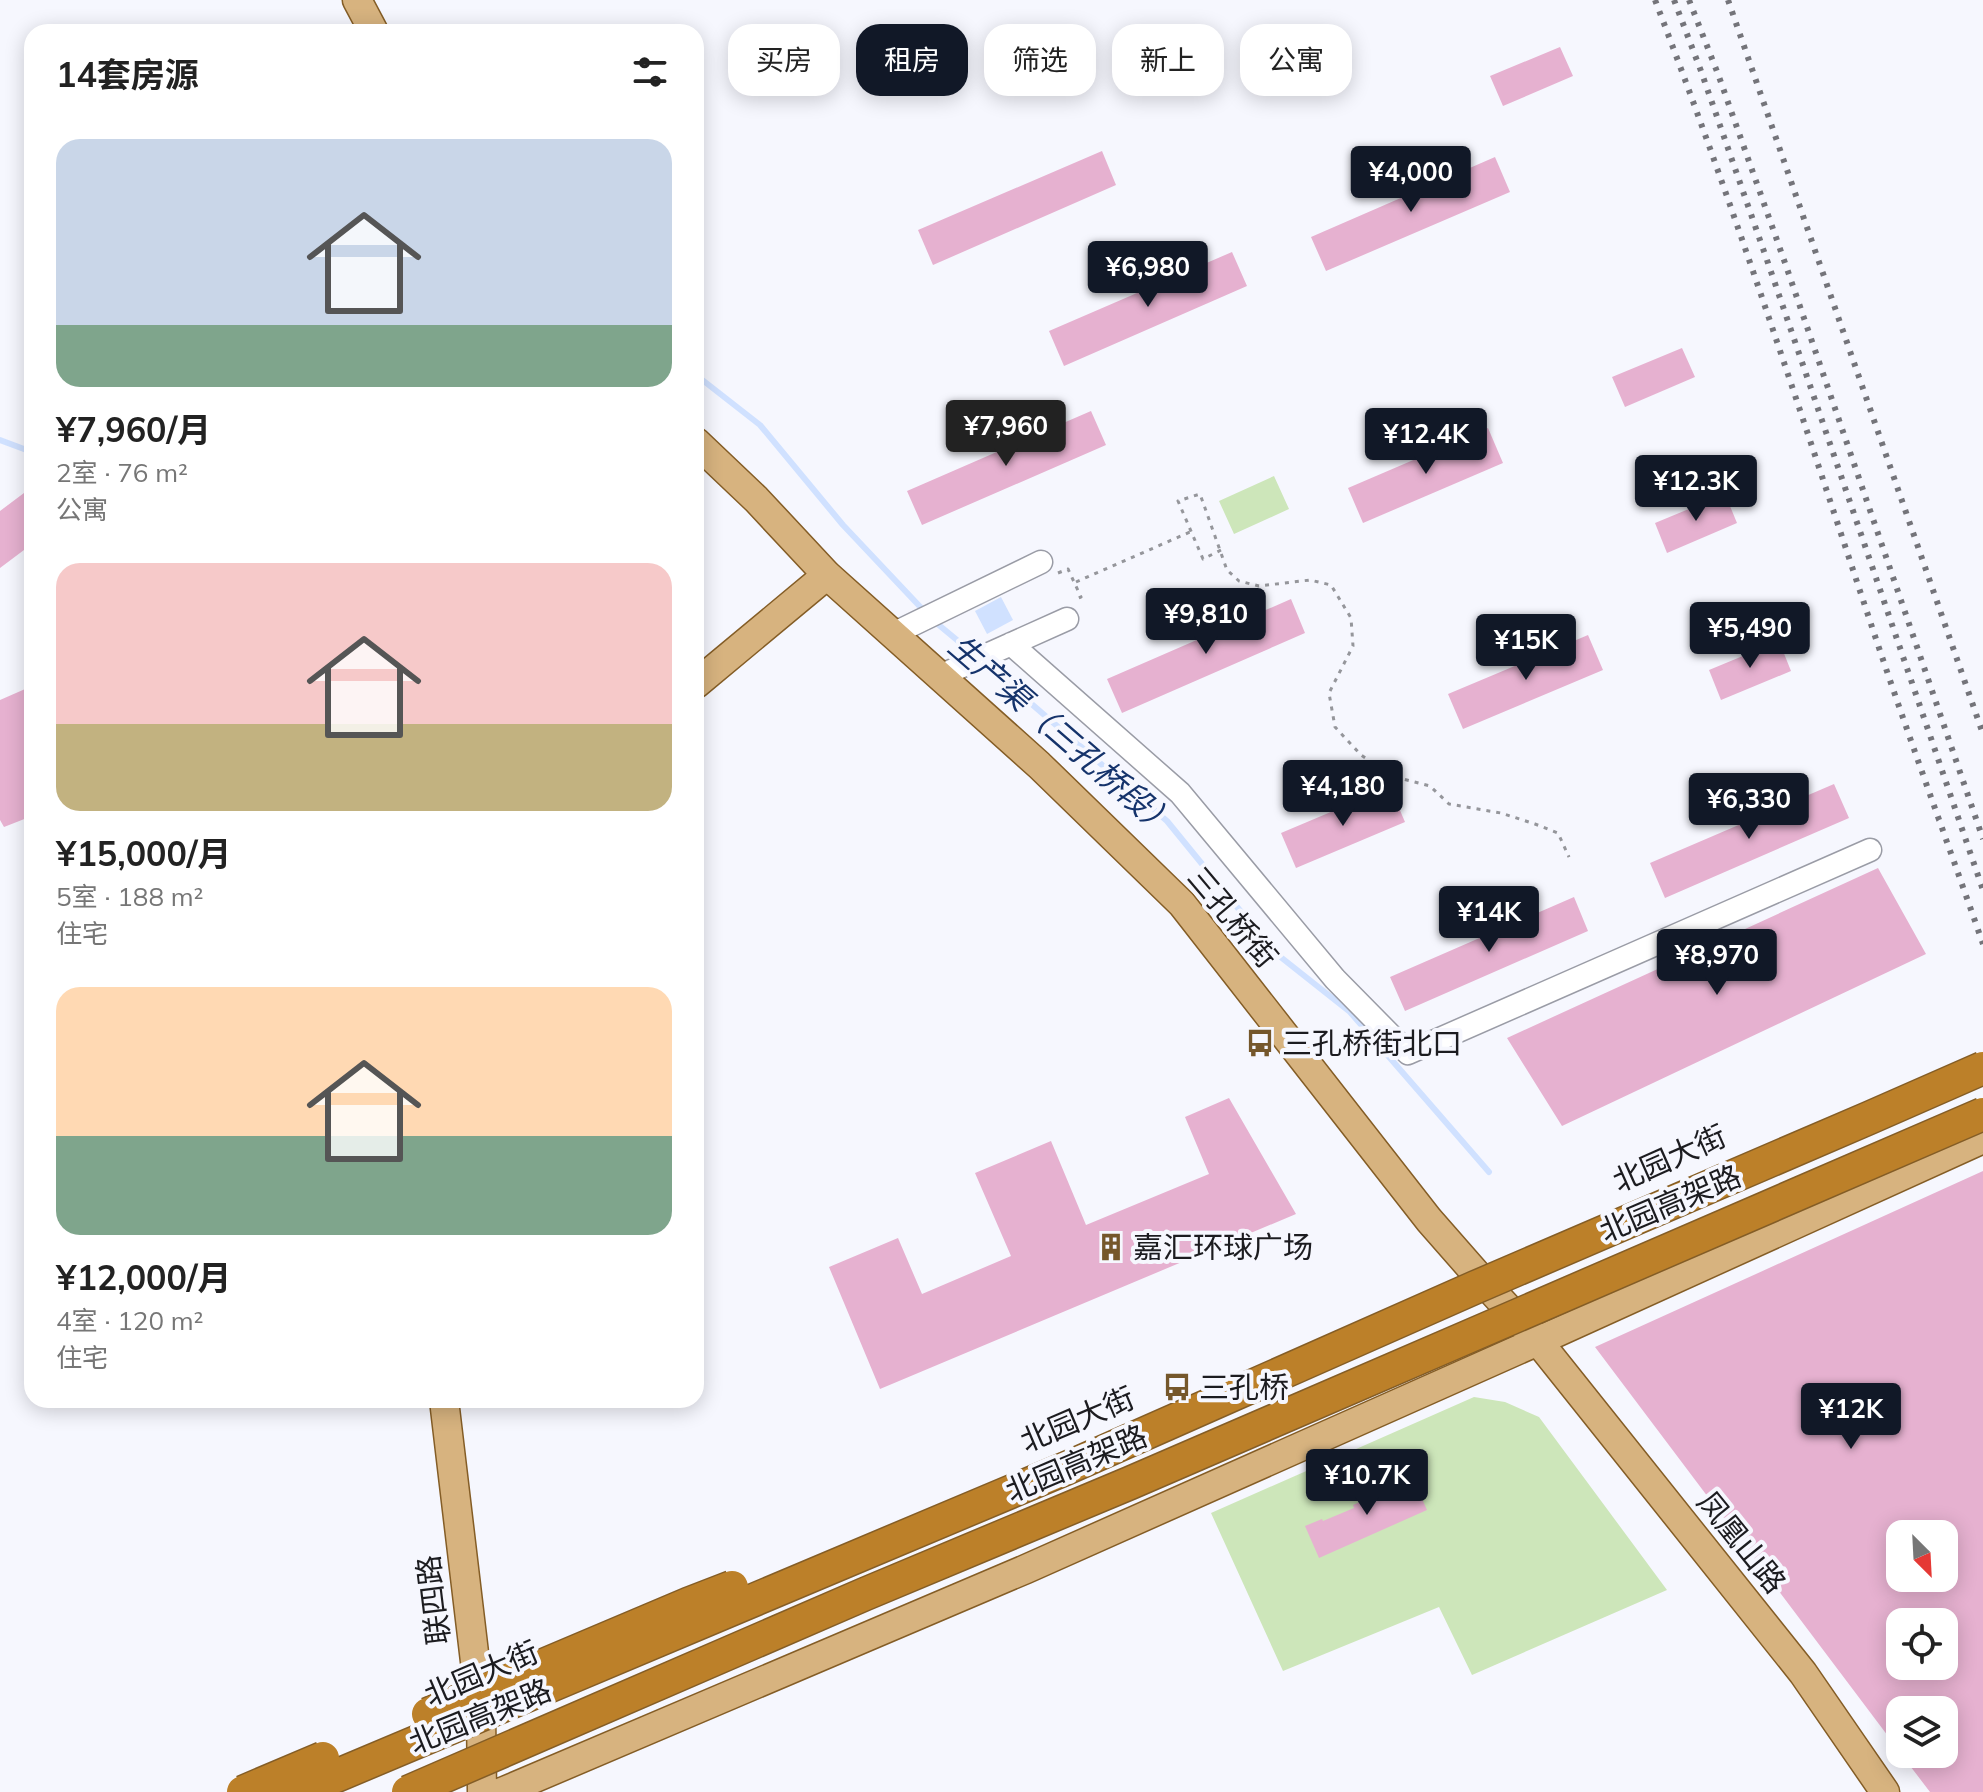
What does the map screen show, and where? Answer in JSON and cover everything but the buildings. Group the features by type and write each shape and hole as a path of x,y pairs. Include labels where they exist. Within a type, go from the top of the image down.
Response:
{"highway":[{"name":"北园高架路","path":"298,1792 1067,1468 1983,1068"},
{"name":"北园高架路","path":"408,1792 1983,1114"},
{"path":"243,1792 688,1604 832,1551 972,1506 1067,1468"}],"main road":[{"path":"357,0 370,24"},
{"name":"三孔桥街","path":"704,450 756,499 827,575 1039,765 1182,904 1429,1220 1538,1341"},
{"path":"704,677 827,575"},
{"name":"北园大街","path":"280,1792 481,1712 1124,1436 1479,1277 1983,1059"},
{"path":"502,1792 1026,1569 1983,1139"},
{"name":"凤凰山路","path":"1538,1341 1803,1673 1885,1792"},
{"name":"联四路","path":"445,1408 481,1712 482,1792"}],"street":[{"path":"893,634 1041,562"},
{"path":"940,676 1067,619"},
{"path":"1001,648 1180,793 1335,979 1408,1053 1870,850"}],"path":[{"path":"1221,550 1203,559 1178,501 1200,494 1221,550 1227,570 1239,581 1259,586 1310,580 1331,585 1351,618 1353,646 1329,693 1335,727 1361,755 1391,776 1430,786 1449,804 1501,813 1558,833 1569,857"},
{"path":"1075,582 1190,532"},
{"path":"1068,569 1081,597"}],"green space":[{"path":"1274,476 1289,509 1234,534 1219,501"},
{"path":"1474,1397 1505,1402 1539,1417 1667,1590 1472,1675 1439,1607 1283,1671 1211,1513"}],"water":[{"path":"1001,597 1013,620 987,634 975,611"}],"waterway":[{"name":"生产渠（三孔桥段）","path":"704,381 760,425 843,525 926,613"},
{"path":"0,440 24,449"},
{"name":"生产渠（三孔桥段）","path":"934,621 975,655"},
{"name":"生产渠（三孔桥段）","path":"983,662 1167,821 1273,951 1350,1012 1489,1172"}],"railway":[{"path":"1655,0 1739,230 1883,659 1983,944"},
{"path":"1674,0 1768,263 1983,890"},
{"path":"1689,0 1784,260 1983,839"},
{"path":"1728,0 1983,734"}],"place":[{"name":"三孔桥街北口","path":"1260,1043"},
{"name":"嘉汇环球广场","path":"1111,1247"},
{"name":"三孔桥","path":"1177,1387"}]}
